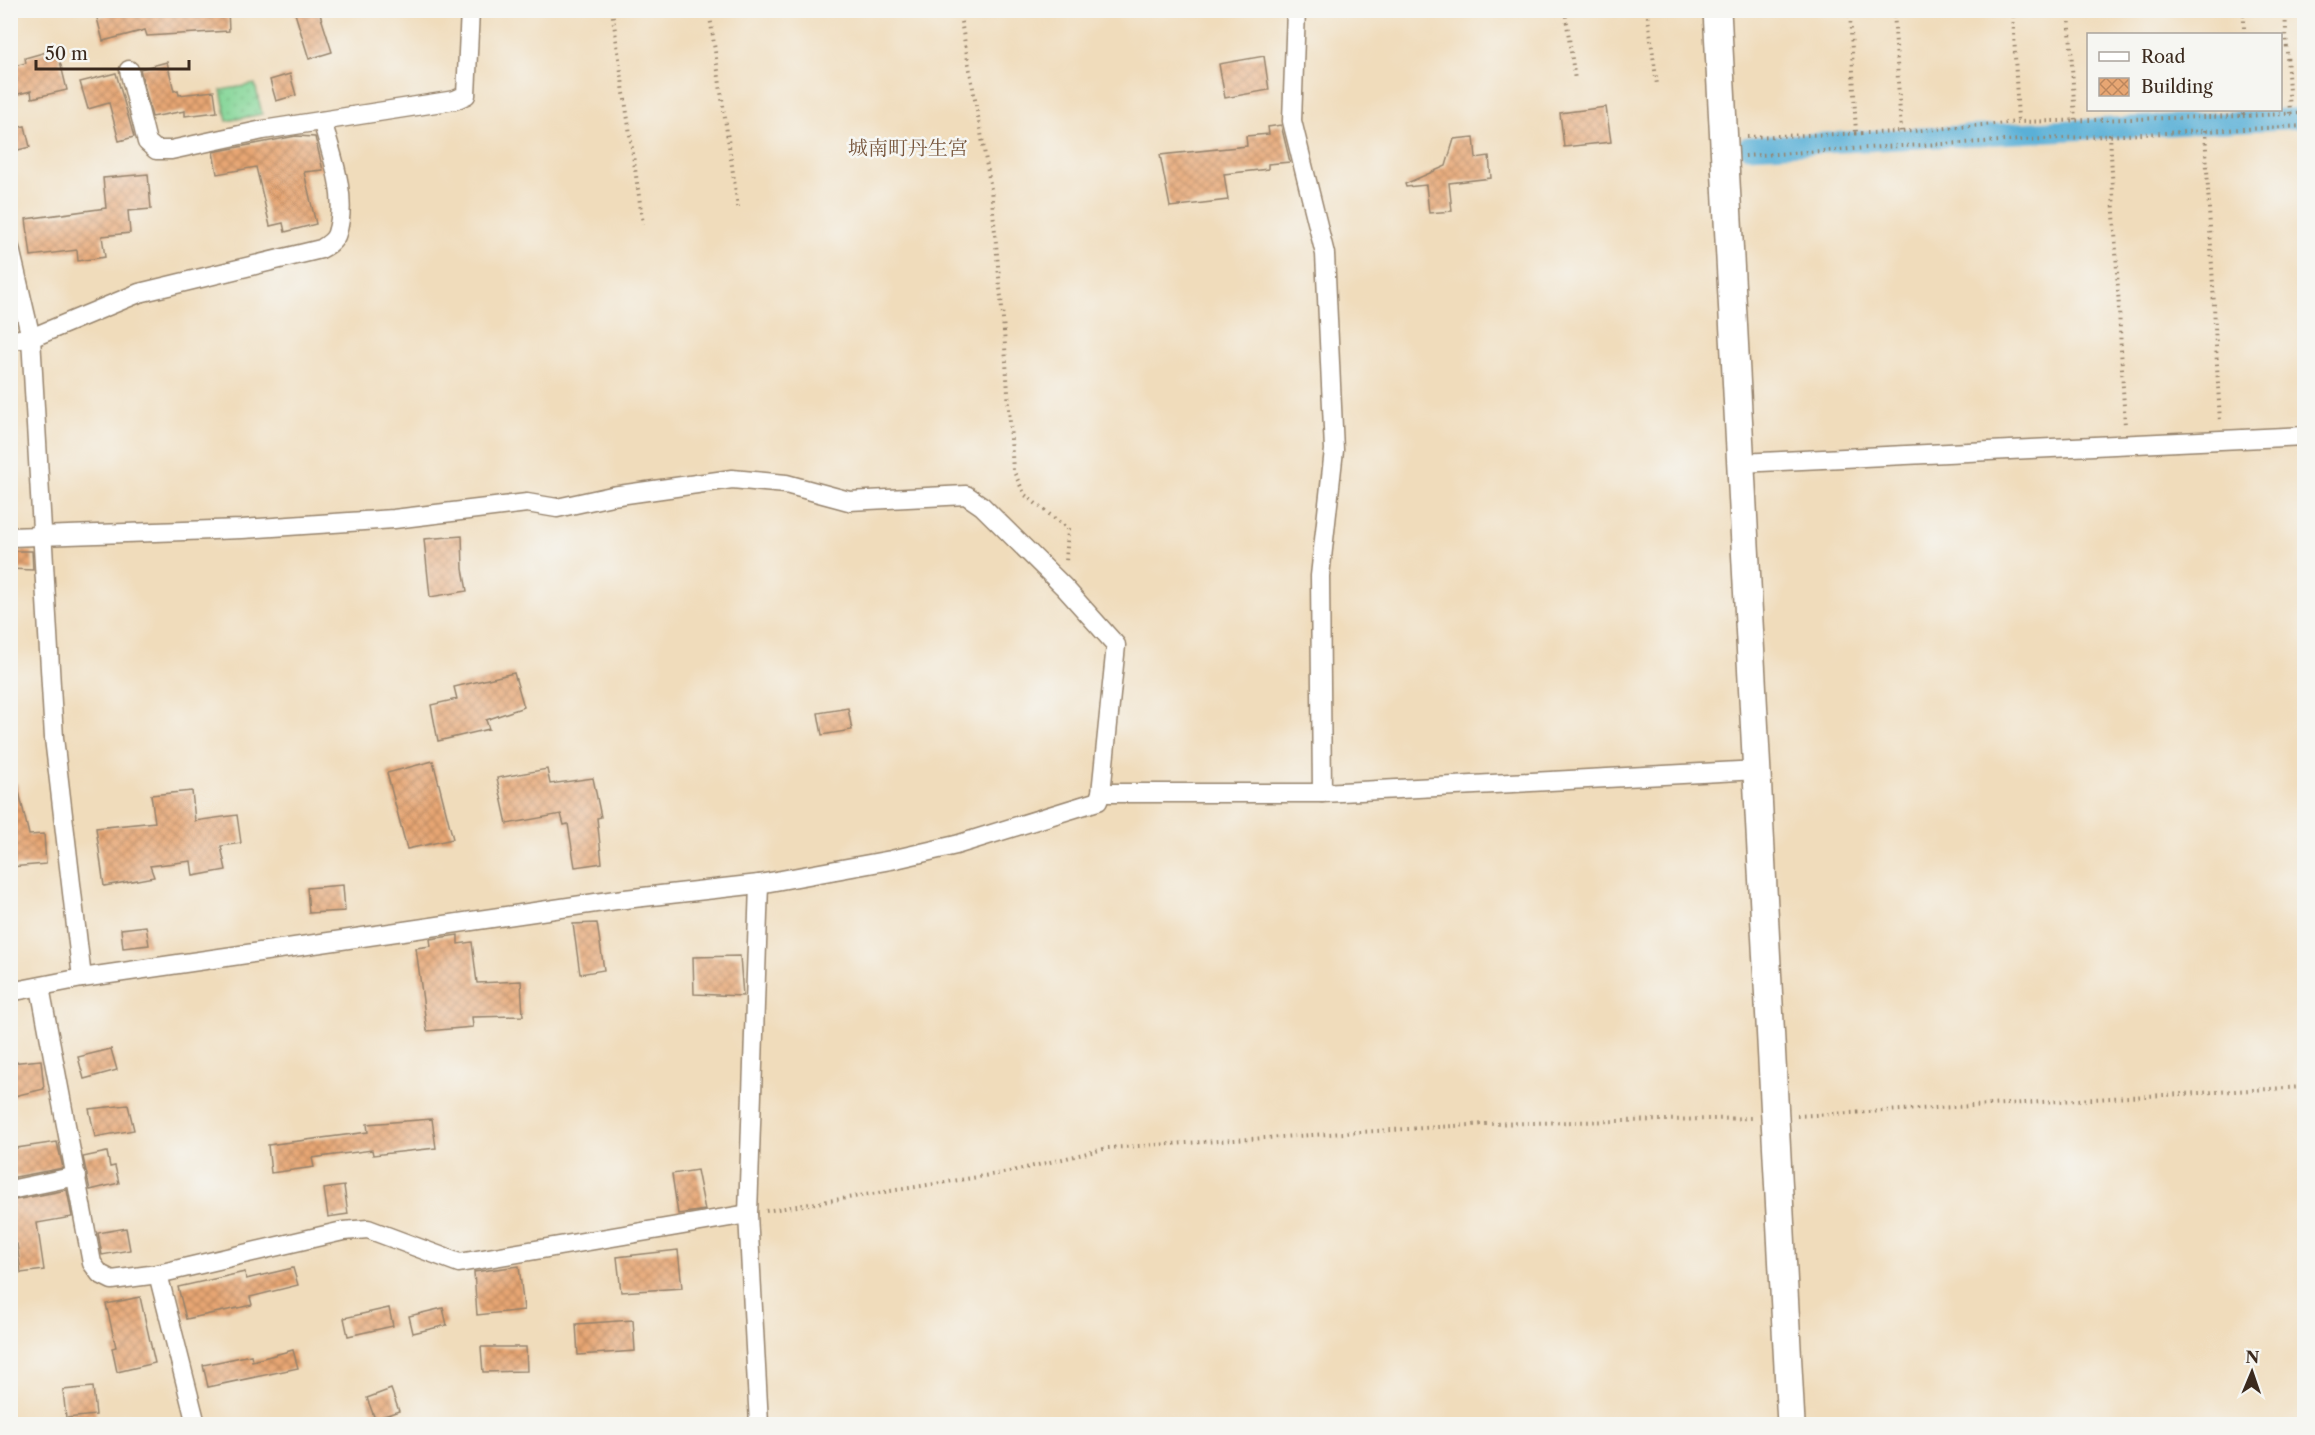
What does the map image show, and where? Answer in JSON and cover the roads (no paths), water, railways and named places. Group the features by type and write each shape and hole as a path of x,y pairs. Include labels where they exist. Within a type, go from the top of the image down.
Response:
{"street":[{"path":"129,70 147,142 156,150 171,150 263,130 455,100 466,95 470,10"},
{"path":"1296,10 1292,121 1325,254 1334,450 1320,576 1322,793"},
{"path":"1717,10 1791,1425"},
{"path":"10,340 31,338 139,293 321,249 332,243 337,234 339,193 335,166 322,121"},
{"path":"10,248 31,338 54,738 82,978"},
{"path":"1740,463 2304,436"},
{"path":"10,537 242,529 383,520 527,503 557,508 612,496 732,479 786,484 849,501 966,495 982,506 1064,587 1116,645 1101,793 1098,801 956,845 891,860 759,884 616,900 82,978 10,992"},
{"path":"1101,793 1322,793 1758,770"},
{"path":"759,884 748,1214 759,1425"},
{"path":"40,987 95,1269 105,1278 112,1280 158,1274 343,1232 368,1229 459,1263 748,1214"},
{"path":"10,1190 77,1176"},
{"path":"158,1274 196,1425"}],"waterway":[{"path":"1748,147 2304,118"}],"district":[{"name":"城南町丹生宮","path":"908,148"}]}
